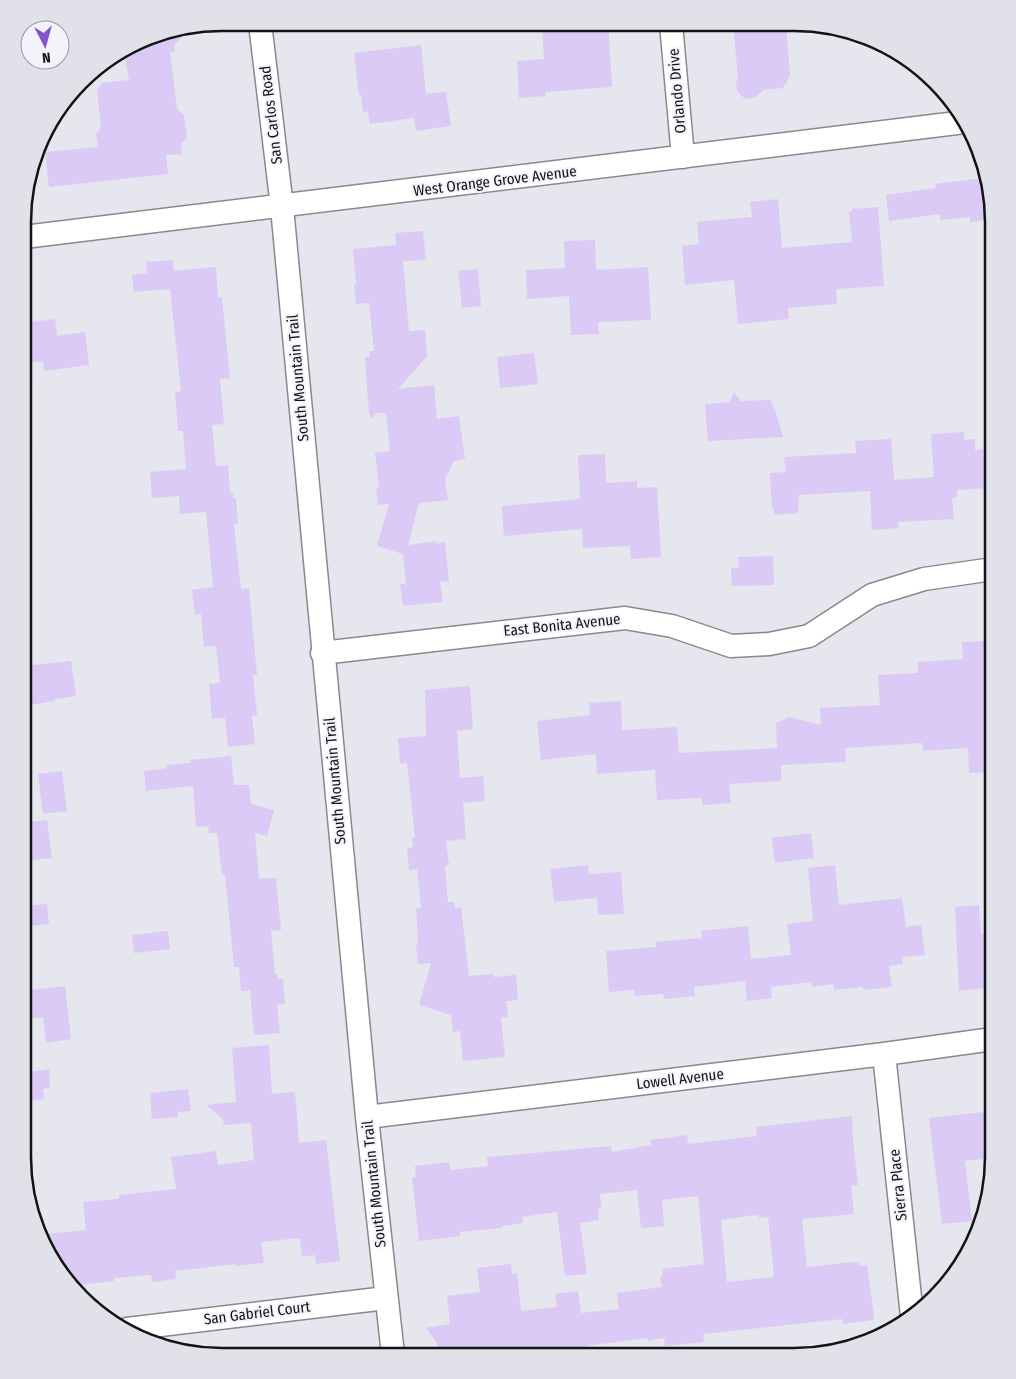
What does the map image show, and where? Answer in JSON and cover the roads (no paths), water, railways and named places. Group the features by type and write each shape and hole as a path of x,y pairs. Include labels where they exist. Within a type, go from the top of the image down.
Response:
{"street":[{"name":"San Carlos Road","path":"261,31 282,207"},
{"name":"Orlando Drive","path":"673,31 683,157"},
{"name":"West Orange Grove Avenue","path":"31,236 957,123"},
{"name":"South Mountain Trail","path":"282,207 322,652 367,1117 392,1348"},
{"name":"East Bonita Avenue","path":"322,652 625,618 672,626 731,646 769,644 810,636 872,595 924,579 985,571"},
{"name":"Lowell Avenue","path":"367,1117 985,1040"},
{"name":"Sierra Place","path":"884,1054 911,1307"},
{"name":"San Gabriel Court","path":"138,1328 386,1298"}]}
